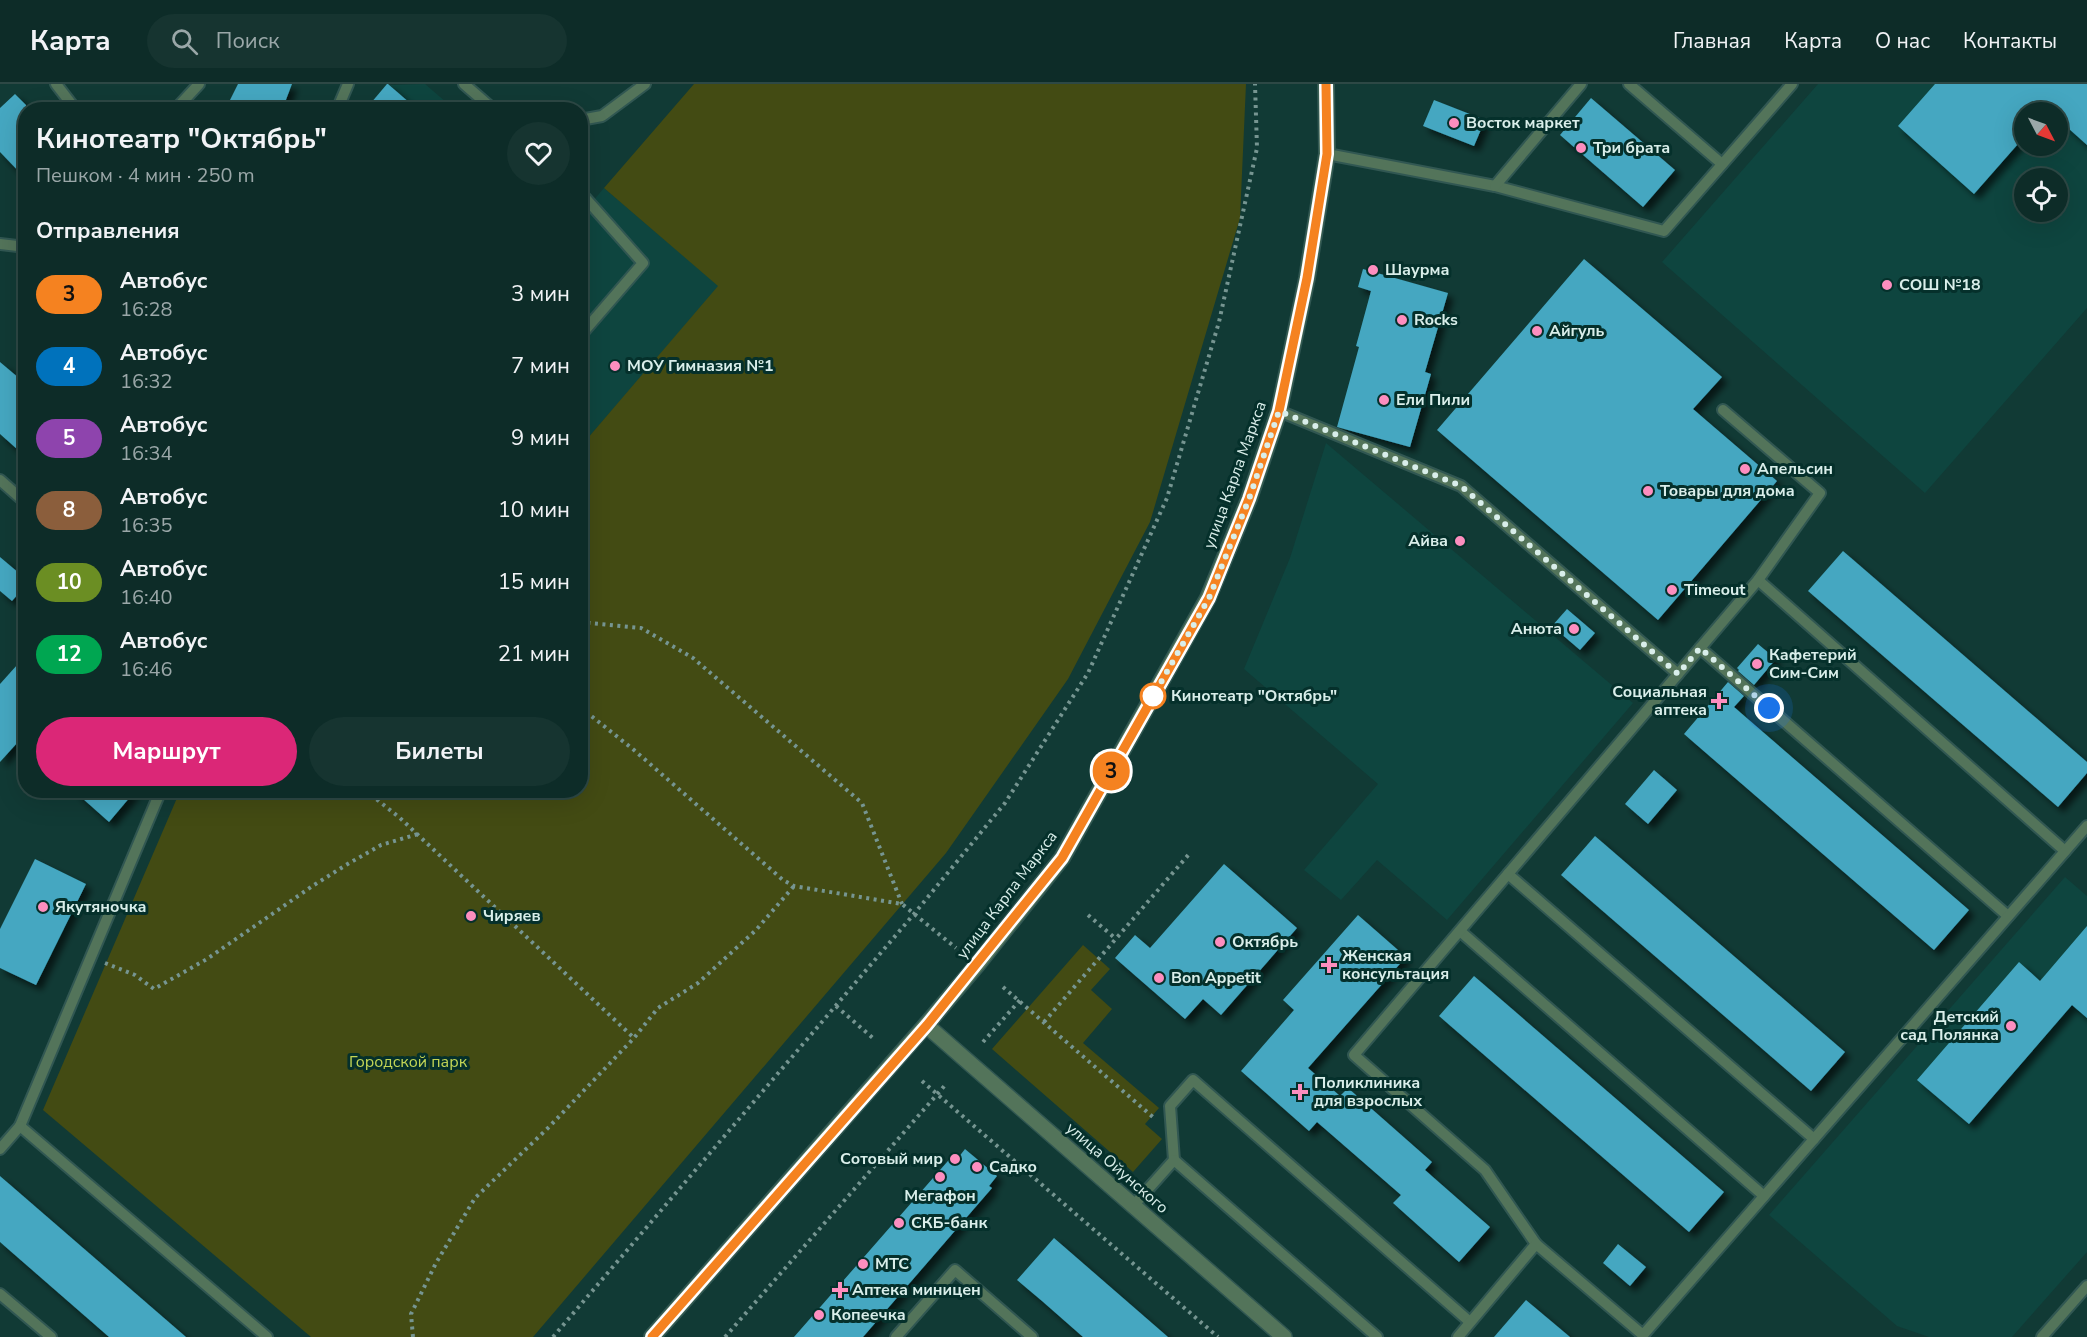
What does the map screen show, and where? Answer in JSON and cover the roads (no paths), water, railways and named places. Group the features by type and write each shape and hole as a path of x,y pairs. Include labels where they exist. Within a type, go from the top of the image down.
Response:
{"street":[{"name":"улица Карла Маркса","path":"652,1337 927,1025 1062,858 1209,598 1249,499 1279,411 1307,278 1327,154 1326,84"},
{"name":"улица Ойунского","path":"927,1025 1284,1337"}],"lane":[{"path":"56,84 70,102"},
{"path":"182,102 199,84"},
{"path":"340,102 348,84"},
{"path":"464,84 485,102"},
{"path":"588,119 602,116 645,84"},
{"path":"1495,186 1581,84"},
{"path":"1629,84 1722,164"},
{"path":"1327,154 1495,186 1664,231 1792,84"},
{"path":"588,201 643,262 588,327"},
{"path":"0,244 18,246"},
{"path":"1723,410 1820,493 1758,580 1354,1055 1485,1170 1536,1244 1644,1336 2087,826"},
{"path":"1279,411 1461,486 1678,674"},
{"path":"0,480 18,495"},
{"path":"1758,580 2065,851"},
{"path":"1700,648 2008,916"},
{"path":"0,1149 20,1126 158,798"},
{"path":"1508,874 1814,1139"},
{"path":"1460,931 1764,1196"},
{"path":"1133,1206 1173,1160 1170,1106 1193,1080 1470,1322"},
{"path":"20,1126 267,1337"},
{"path":"1173,1160 1377,1337"},
{"path":"1458,1337 1536,1244"},
{"path":"896,1337 955,1270 1032,1337"},
{"path":"2042,1337 2087,1286"},
{"path":"0,1294 51,1337"}],"place":[{"name":"Восток маркет","path":"1454,123"},
{"name":"Три брата","path":"1581,148"},
{"name":"Шаурма","path":"1373,270"},
{"name":"СОШ №18","path":"1887,285"},
{"name":"Rocks","path":"1402,320"},
{"name":"Айгуль","path":"1537,331"},
{"name":"МОУ Гимназия №1","path":"615,366"},
{"name":"Ели Пили","path":"1384,400"},
{"name":"Апельсин","path":"1745,469"},
{"name":"Товары для дома","path":"1648,491"},
{"name":"Айва","path":"1460,541"},
{"name":"Timeout","path":"1672,590"},
{"name":"Анюта","path":"1574,629"},
{"name":"Кафетерий Сим-Сим","path":"1757,664"},
{"name":"Кинотеатр \"Октябрь\"","path":"1153,696"},
{"name":"Социальная аптека","path":"1719,701"},
{"name":"Якутяночка","path":"43,907"},
{"name":"Чиряев","path":"471,916"},
{"name":"Октябрь","path":"1220,942"},
{"name":"Женская консультация","path":"1329,965"},
{"name":"Bon Appetit","path":"1159,978"},
{"name":"Детский сад Полянка","path":"2011,1026"},
{"name":"Поликлиника для взрослых","path":"1300,1092"},
{"name":"Сотовый мир","path":"955,1159"},
{"name":"Садко","path":"977,1167"},
{"name":"Мегафон","path":"940,1177"},
{"name":"СКБ-банк","path":"899,1223"},
{"name":"МТС","path":"863,1264"},
{"name":"Аптека миницен","path":"840,1290"},
{"name":"Копеечка","path":"819,1315"}],"park label":[{"name":"Городской парк","path":"408,1062"}]}
